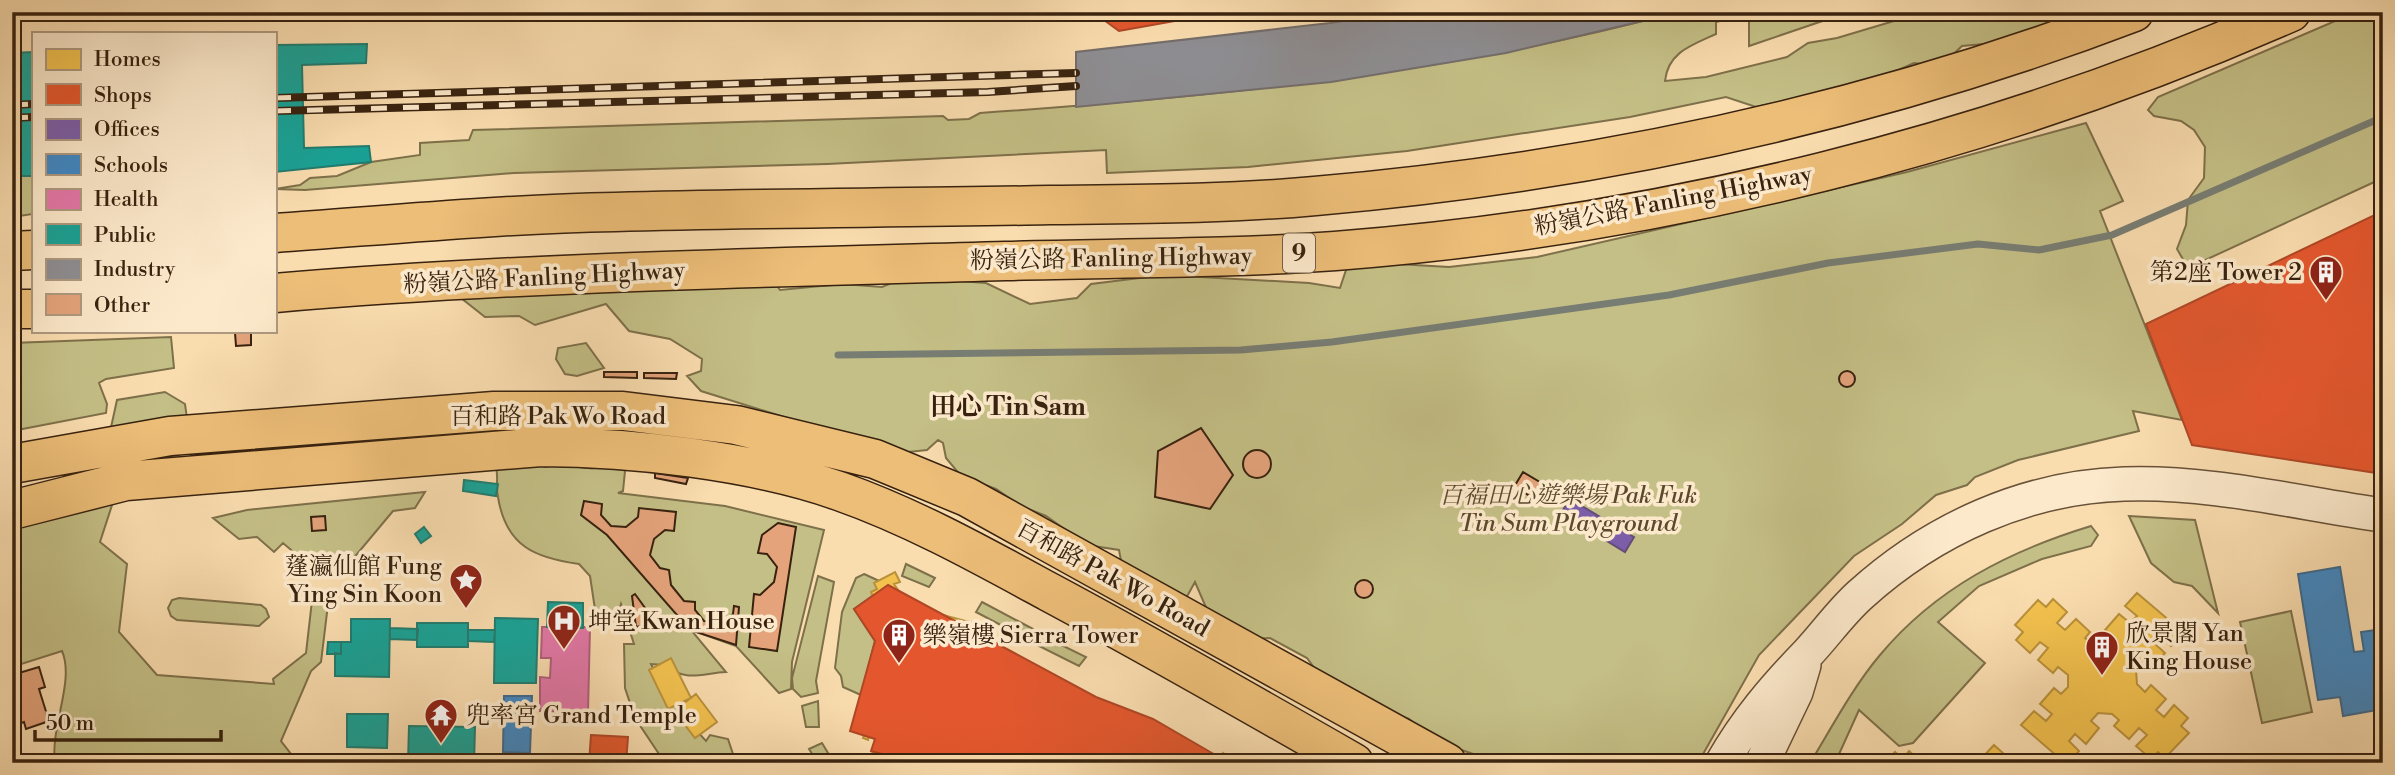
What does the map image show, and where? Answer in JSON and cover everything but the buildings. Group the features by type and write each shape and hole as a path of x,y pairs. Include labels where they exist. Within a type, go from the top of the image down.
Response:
{"main road":[{"name":"9","path":"276,233 467,218 600,212 1215,202 1409,187 1624,155 1853,103 1988,64 2134,12"},
{"name":"粉嶺公路 Fanling Highway","path":"276,293 472,279 753,268 1211,257 1338,250 1569,224 1780,181 1947,136 2134,76 2291,12"},
{"path":"12,251 32,250"},
{"path":"12,309 32,309"},
{"name":"百和路 Pak Wo Road","path":"12,464 77,450 170,436 494,411 623,411 736,425 875,459 967,497 1447,763"},
{"name":"百和路 Pak Wo Road","path":"12,510 126,481 541,447 600,447 734,466 837,490 948,537 1133,637 1354,763"}],"street":[{"path":"1723,763 1755,711 1780,680 1859,595 1895,566 1969,522 2051,492 2090,486 2165,484 2244,492 2383,515"},
{"path":"1762,763 1796,692 1808,652"}],"green space":[{"path":"1677,12 1849,12 1749,46 1749,14 1716,22 1716,34 1676,56 1667,71 1665,81 1706,77 1787,57 1808,43 1837,38 1924,12 2043,12 2050,29 2006,42 1962,46 1941,66 1914,63 1874,81 1756,107 1726,97 1630,117 1407,151 1248,167 1107,173 1106,150 827,164 514,173 305,190 276,189 300,185 310,178 337,176 371,162 420,155 420,143 469,140 473,130 943,116 948,120 969,119 980,113 1156,99 1331,80 1505,52"},
{"path":"2356,12 2383,12 2383,178 2188,268 2177,249 2186,225 2188,200 2204,178 2205,147 2194,130 2181,121 2154,116 2148,110 2158,97"},
{"name":"百福田心遊樂場 Pak Fuk Tin Sum Playground","path":"2086,123 2123,201 2100,211 2182,420 2133,411 2139,431 2018,460 1975,477 1967,485 1936,495 1902,524 1854,556 1759,655 1698,763 1499,763 1433,740 1409,719 1362,703 1323,680 1307,658 1270,638 1251,639 1211,619 1195,582 1185,600 1123,571 1119,550 1087,545 1046,516 1021,506 996,489 961,476 946,458 943,443 938,440 927,450 899,453 701,391 687,376 701,371 702,359 670,339 629,331 606,304 535,325 519,316 485,317 461,298 771,277 780,290 842,284 882,287 906,277 986,283 1030,304 1077,298 1091,284 1164,275 1309,283 1340,288 1347,267 1397,264 1449,267 1537,257 1907,172"},
{"path":"12,176 32,176 32,214 12,217"},
{"path":"171,337 174,368 106,379 99,383 107,404 106,413 12,431 12,343"},
{"path":"586,343 604,368 577,376 565,374 556,359 558,348"},
{"path":"165,392 185,404 188,425 110,432 117,400"},
{"path":"507,459 546,467 566,461 578,467 590,468 615,463 625,471 623,491 618,493 725,506 824,530 792,662 791,689 779,693 736,646 691,630 726,672 694,676 680,674 667,665 651,664 661,684 677,702 680,713 706,741 710,735 728,739 736,763 665,763 635,718 625,688 624,644 634,644 621,604 615,626 596,616 590,576 579,564 549,558 525,547 516,539 502,514 497,492 494,460"},
{"path":"425,492 415,508 393,511 342,572 335,566 314,569 308,575 297,555 283,543 274,552 257,537 239,539 213,518 247,510"},
{"path":"114,499 100,542 127,564 119,632 157,675 274,684 273,679 306,653 313,592 329,596 321,662 311,671 281,741 298,763 55,763 54,749 66,676 65,663 62,651 12,667 12,517"},
{"path":"2129,516 2195,520 2218,613 2192,586 2174,582 2151,563"},
{"path":"2091,526 2098,535 2091,546 2042,559 1979,586 1938,622 1985,663 1913,743 1899,746 1859,710 1835,763 1810,763 1870,667 1925,610 1950,591 2003,560"},
{"path":"906,564 935,578 929,587 902,576"},
{"path":"864,574 888,585 854,609 875,641 861,695 843,687 841,676 835,668 842,612 856,578"},
{"path":"818,576 834,582 816,681 818,693 801,697 793,689 792,678"},
{"path":"179,598 261,605 269,617 259,626 177,620 171,616 168,608 172,600"},
{"path":"982,602 1033,629 1027,639 976,612"},
{"path":"2291,611 2312,712 2262,723 2240,622"},
{"path":"1041,635 1086,657 1079,666 1037,645"},
{"path":"818,701 819,727 806,727 802,706"},
{"path":"822,743 834,763 818,763 809,749"}],"waterway":[{"path":"838,355 1241,350 1332,342 1669,295 1828,263 1978,244 2039,250 2112,235 2383,117"}],"railway":[{"path":"276,98 1076,73"},
{"path":"276,111 988,92 1076,86"},
{"path":"12,105 32,104"},
{"path":"12,118 32,117"}],"place":[{"name":"第2座 Tower 2","path":"2326,302"},
{"name":"蓬瀛仙館 Fung Ying Sin Koon","path":"466,610"},
{"name":"坤堂 Kwan House","path":"564,651"},
{"name":"樂嶺樓 Sierra Tower","path":"899,665"},
{"name":"欣景閣 Yan King House","path":"2102,677"},
{"name":"兜率宮 Grand Temple","path":"441,745"}],"district":[{"name":"田心 Tin Sam","path":"1008,406"}]}
